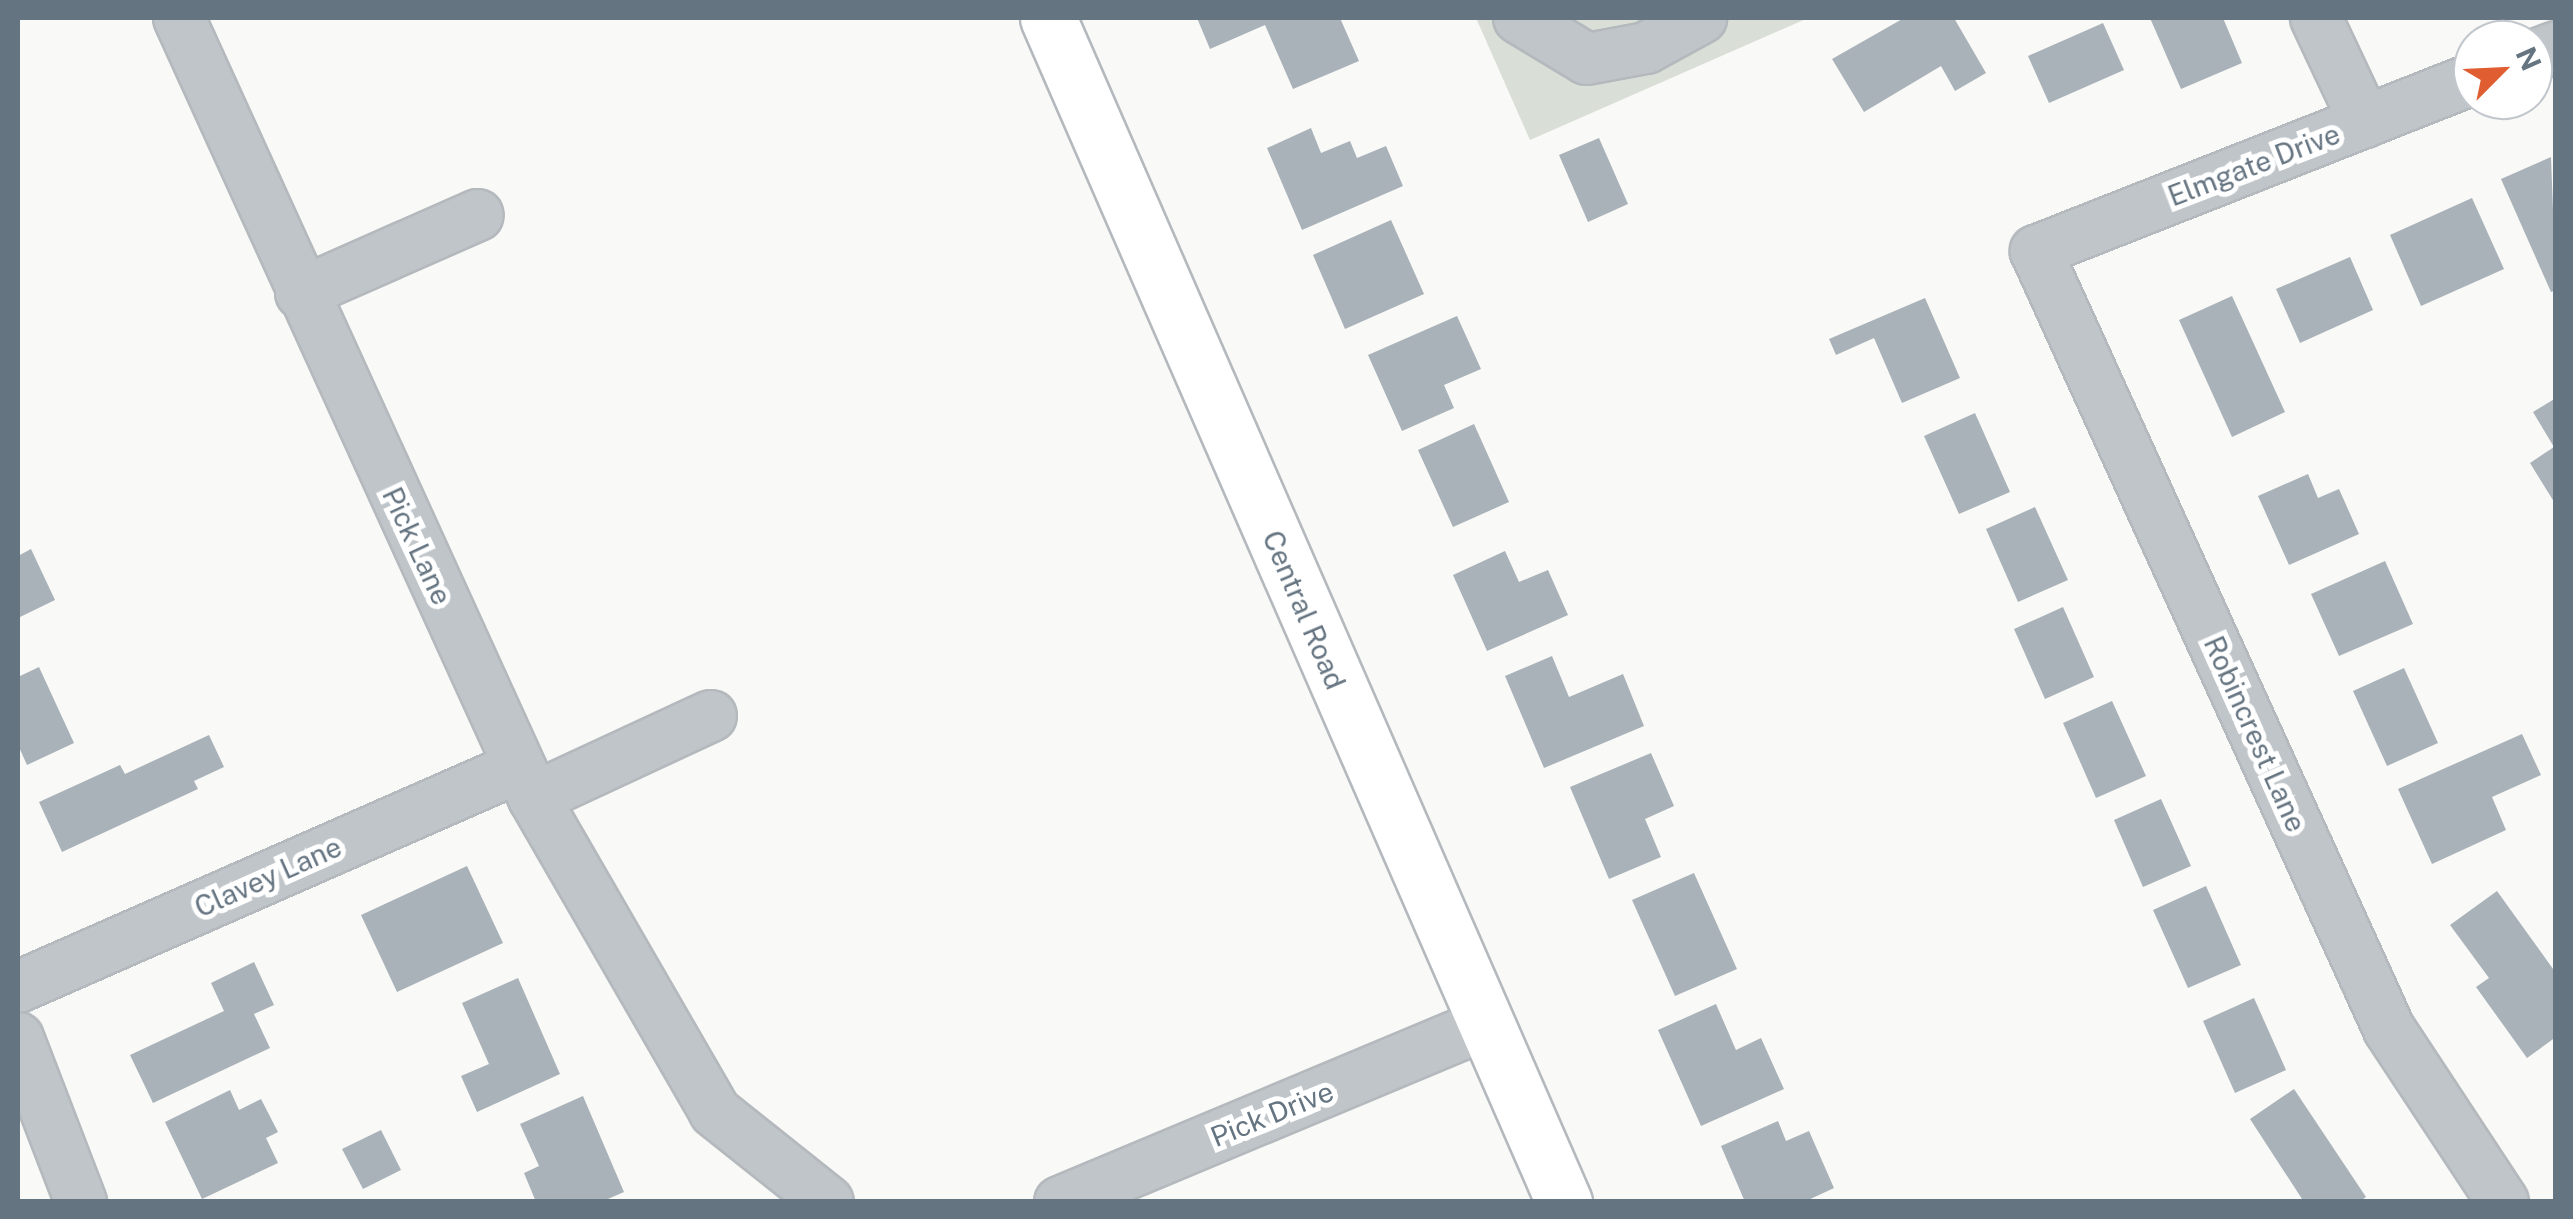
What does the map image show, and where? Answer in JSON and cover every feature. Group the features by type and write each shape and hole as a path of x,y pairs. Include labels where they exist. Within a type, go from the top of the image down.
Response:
{"main road":[{"name":"Central Road","path":"1048,18 1484,1026 1564,1202"}],"street":[{"name":"Pick Lane","path":"180,18 301,293 527,783 715,1112 828,1202"},
{"path":"1519,18 1587,59 1646,48 1701,18"},
{"path":"2316,18 2365,122"},
{"name":"Elmgate Drive","path":"2036,251 2453,87"},
{"path":"301,293 478,215"},
{"name":"Robincrest Lane","path":"2036,251 2388,1029 2503,1202"},
{"path":"527,783 710,716"},
{"name":"Clavey Lane","path":"18,987 527,783"},
{"name":"Pick Drive","path":"1060,1202 1484,1026"},
{"path":"18,1038 81,1202"}],"shaded area":[{"path":"1476,18 1808,18 1530,140"}],"building":[{"path":"1197,18 1340,18 1359,61 1293,89 1265,25 1210,49"},
{"path":"1904,18 1954,18 1986,73 1955,91 1941,66 1864,112 1832,59"},
{"path":"2150,18 2223,18 2242,63 2181,89"},
{"path":"2103,23 2124,70 2049,103 2028,56"},
{"path":"1311,128 1321,153 1350,141 1357,158 1386,146 1403,186 1302,230 1267,148"},
{"path":"1599,138 1628,204 1588,222 1559,155"},
{"path":"2551,157 2556,290 2551,292 2501,179"},
{"path":"2472,198 2504,269 2421,306 2390,235"},
{"path":"1391,220 1424,294 1345,329 1313,255"},
{"path":"2350,257 2373,310 2300,343 2276,289"},
{"path":"2232,296 2285,412 2232,437 2179,320"},
{"path":"1925,298 1960,378 1902,403 1874,338 1836,355 1829,339"},
{"path":"1457,316 1481,369 1444,385 1454,408 1402,431 1368,355"},
{"path":"2556,398 2556,505 2530,463 2554,447 2533,412"},
{"path":"1975,413 2010,492 1959,514 1924,436"},
{"path":"1474,424 1509,502 1453,527 1418,450"},
{"path":"2308,474 2318,498 2339,489 2359,534 2289,565 2258,496"},
{"path":"2035,507 2068,580 2018,602 1986,529"},
{"path":"31,549 55,600 18,618 18,556"},
{"path":"1505,551 1519,582 1548,570 1568,615 1487,651 1453,575"},
{"path":"2385,561 2413,624 2339,656 2311,594"},
{"path":"2063,607 2094,677 2045,699 2014,629"},
{"path":"1552,656 1569,697 1623,674 1644,726 1544,768 1505,676"},
{"path":"39,667 74,743 27,765 18,745 18,677"},
{"path":"2404,668 2438,743 2387,766 2353,691"},
{"path":"2112,701 2146,776 2096,798 2063,723"},
{"path":"2522,734 2541,775 2492,797 2506,830 2432,864 2398,789"},
{"path":"209,735 224,767 194,781 198,789 62,852 39,802 120,765 125,774"},
{"path":"1651,753 1674,806 1645,819 1661,857 1609,879 1570,787"},
{"path":"2161,799 2191,866 2143,887 2114,820"},
{"path":"467,866 503,943 397,992 361,915"},
{"path":"1694,873 1737,969 1675,996 1632,900"},
{"path":"2206,886 2241,965 2188,988 2153,910"},
{"path":"2497,891 2556,973 2556,1037 2527,1058 2476,987 2489,978 2450,925"},
{"path":"254,962 274,1005 254,1014 270,1048 153,1103 130,1055 224,1011 211,983"},
{"path":"518,978 560,1074 477,1112 461,1076 489,1064 462,1003"},
{"path":"2254,998 2286,1070 2235,1093 2203,1021"},
{"path":"1716,1004 1736,1050 1761,1038 1784,1089 1701,1126 1658,1030"},
{"path":"2294,1089 2366,1197 2359,1202 2304,1202 2250,1119"},
{"path":"230,1090 239,1110 261,1099 278,1132 266,1138 278,1163 202,1199 165,1122"},
{"path":"583,1096 624,1192 601,1202 536,1202 524,1173 539,1166 520,1124"},
{"path":"1778,1121 1786,1141 1809,1131 1834,1188 1804,1202 1745,1202 1721,1146"},
{"path":"381,1130 401,1170 363,1189 342,1149"}]}
